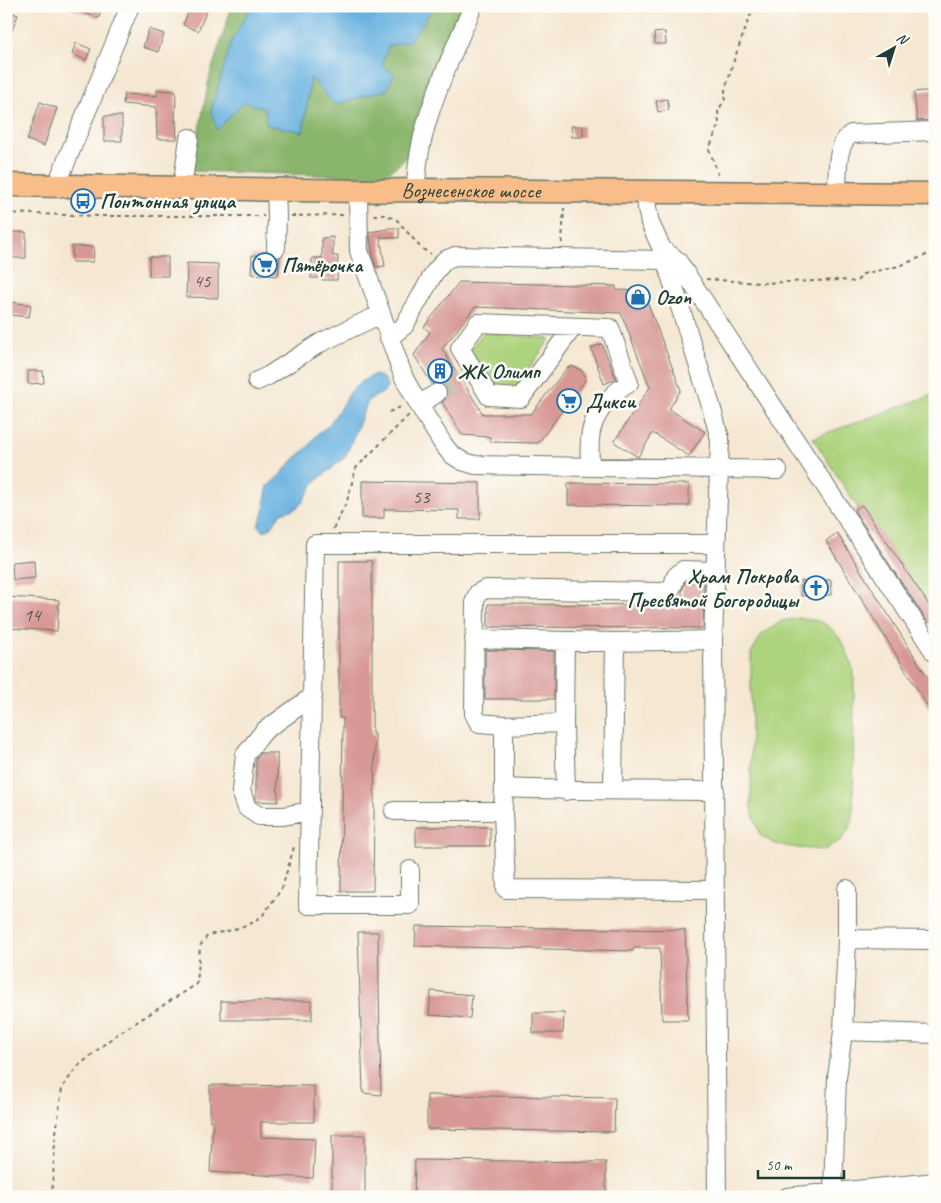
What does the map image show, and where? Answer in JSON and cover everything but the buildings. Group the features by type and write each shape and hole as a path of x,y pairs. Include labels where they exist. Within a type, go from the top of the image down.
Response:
{"main road":[{"name":"Вознесенское шоссе","path":"6,185 358,191 935,194"}],"street":[{"path":"61,185 61,174 130,6"},
{"path":"416,190 418,159 428,116 451,78 473,6"},
{"path":"837,193 841,150 845,138 851,134 935,131"},
{"path":"182,188 189,138"},
{"path":"276,189 276,248"},
{"path":"358,191 359,251 404,378 418,405 443,444 462,461 475,465 778,470"},
{"path":"646,192 646,208 650,223 663,255 720,440 713,640 717,1197"},
{"path":"389,338 404,326 434,273 442,263 455,256 561,258 663,255 677,260 929,631 935,653"},
{"path":"257,381 320,343 381,314"},
{"path":"573,327 521,398 489,396 467,375 460,348 478,323 610,328 629,383 608,400 599,412 592,427 589,443 590,467"},
{"path":"418,405 437,393"},
{"path":"410,870 410,905 308,905 316,544 716,544"},
{"path":"564,723 504,725 479,723 474,714 475,600 478,592 486,589 660,592 669,591 676,576 683,570 715,571"},
{"path":"474,639 615,642 713,640"},
{"path":"565,641 564,723 566,790"},
{"path":"614,790 615,642"},
{"path":"310,811 283,816 259,816 247,808 241,791 245,755 264,732 313,696"},
{"path":"504,725 503,811 506,889 715,890"},
{"path":"504,788 715,791"},
{"path":"394,811 503,811"},
{"path":"833,1191 837,1078 843,1031 847,890"},
{"path":"847,939 935,940"},
{"path":"843,1031 935,1034"},
{"path":"787,1197 935,1182"}],"path":[{"path":"711,179 718,174 709,149 719,124 718,111 725,99 725,90 750,16 760,6"},
{"path":"561,258 564,205"},
{"path":"6,213 99,216 386,215 397,220 422,248 442,263"},
{"path":"689,278 760,283 841,280 856,282 863,274 899,266 929,254"},
{"path":"324,544 347,501 356,468 418,405"},
{"path":"52,1197 54,1141 62,1088 76,1066 114,1037 197,984 200,946 208,935 252,923 263,915 282,888 294,846"}],"green space":[{"path":"232,6 251,6 231,43 211,111 218,129 244,101 265,109 303,132 309,91 309,76 363,96 386,90 382,65 389,46 427,17 432,6 462,6 419,111 406,157 382,177 191,171 210,75"},
{"path":"484,332 550,339 515,388 493,386 470,350"},
{"path":"935,394 935,628 813,438"},
{"path":"800,618 821,622 835,632 843,644 854,672 853,820 841,840 824,850 775,844 760,835 751,808 751,653 762,634 782,621"}],"water":[{"path":"251,6 432,6 427,17 409,41 389,46 382,65 394,74 387,90 335,105 310,77 303,132 267,125 265,109 244,102 217,130 211,111 231,43"},
{"path":"373,375 383,378 387,388 383,393 368,401 343,459 314,483 302,503 295,509 281,513 270,529 263,531 258,526 264,512 268,486 308,447 318,433 329,425 352,390 359,383"}],"tunnel":[{"path":"437,393 461,378"}],"place":[{"name":"Понтонная улица","path":"83,201"},
{"name":"Пятёрочка","path":"265,265"},
{"name":"Ozon","path":"638,297"},
{"name":"ЖК Олимп","path":"440,371"},
{"name":"Дикси","path":"569,401"},
{"name":"Храм Покрова Пресвятой Богородицы","path":"816,588"}]}
